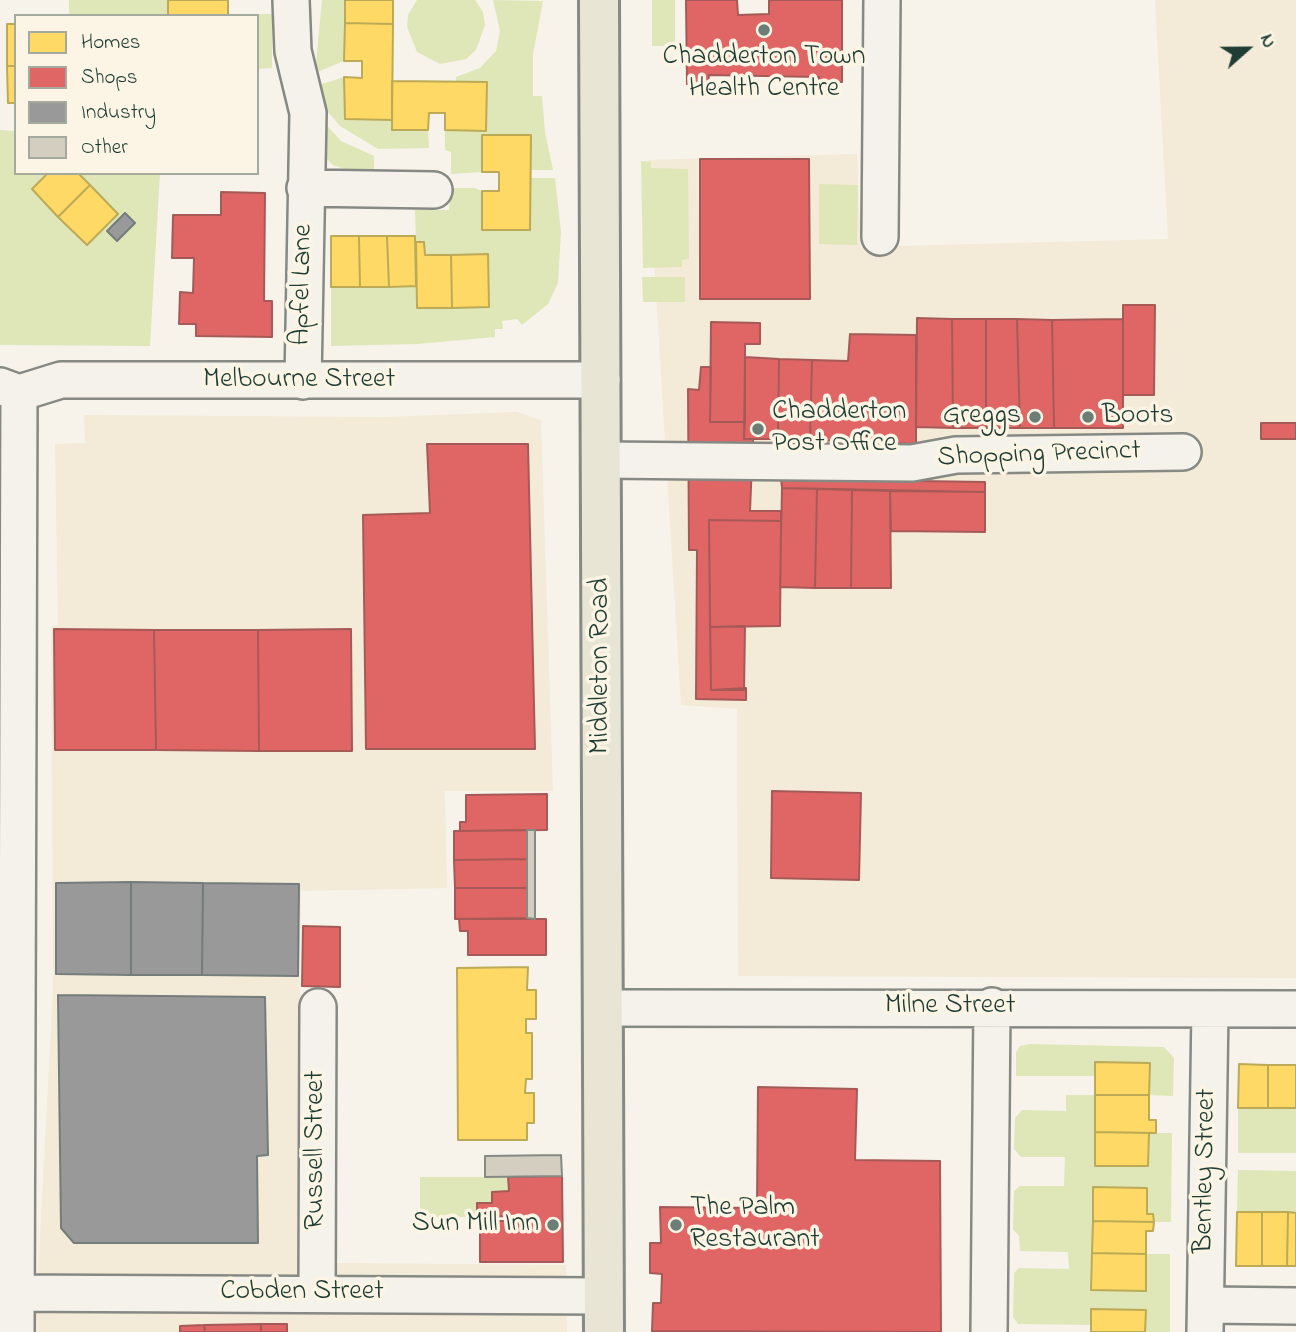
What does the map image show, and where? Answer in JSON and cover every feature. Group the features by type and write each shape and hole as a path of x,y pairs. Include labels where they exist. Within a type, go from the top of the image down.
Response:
{"main road":[{"name":"Middleton Road","path":"599,0 604,1314"}],"street":[{"name":"Apfel Lane","path":"291,0 293,51 307,113 303,381"},
{"path":"880,237 882,0"},
{"name":"Apfel Lane","path":"305,188 433,190"},
{"name":"Melbourne Street","path":"10,390 61,380 602,380"},
{"path":"10,390 8,1293 16,1332"},
{"name":"Shopping Precinct","path":"602,460 912,463 956,455 1183,452"},
{"path":"989,1332 992,1006"},
{"name":"Milne Street","path":"604,1008 992,1006 1287,1010"},
{"name":"Russell Street","path":"317,1292 318,1007"},
{"name":"Bentley Street","path":"1205,1318 1210,1010"},
{"name":"Cobden Street","path":"8,1293 479,1294 604,1314"},
{"path":"1205,1318 1296,1306"}],"shaded area":[{"path":"1155,0 1296,0 1296,978 738,976 737,709 681,705 648,160 857,154 860,247 1168,239"},
{"path":"517,412 541,420 553,791 445,791 447,888 301,891 297,1259 340,1263 566,1265 567,1332 35,1332 53,989 51,626 58,625 55,444 85,443 84,415 385,417"}],"green space":[{"path":"69,0 168,0 168,14 69,14"},
{"path":"322,0 345,0 344,61 315,73"},
{"path":"417,0 475,0 483,12 485,25 476,50 466,59 440,64 417,52 407,27 408,15"},
{"path":"493,0 543,1 533,54 533,96 542,96 545,132 553,170 531,170 530,135 482,135 482,172 451,174 451,152 445,150 445,130 486,130 487,83 456,82 456,77 480,68 496,51 500,31"},
{"path":"652,0 675,0 675,46 652,46"},
{"path":"259,14 272,14 272,68 259,69"},
{"path":"344,77 345,119 392,120 392,130 428,130 429,148 378,149 340,126 320,103 316,86"},
{"path":"320,118 341,141 374,156 374,172 347,170 333,165 324,156"},
{"path":"0,130 14,131 14,175 46,175 32,189 87,245 118,214 80,175 160,175 150,346 0,345"},
{"path":"641,161 651,162 651,168 688,169 689,259 682,260 682,267 643,268"},
{"path":"530,178 555,178 561,232 558,283 548,304 522,325 517,319 502,321 503,329 495,329 495,337 417,344 331,346 331,287 416,286 417,308 488,307 488,254 425,255 424,242 416,242 415,210 449,210 450,188 474,188 482,191 482,230 529,230"},
{"path":"819,184 858,185 857,245 819,244"},
{"path":"642,277 685,277 685,302 643,302"},
{"path":"1020,1046 1164,1047 1174,1058 1173,1096 1149,1095 1149,1063 1095,1062 1095,1076 1016,1076 1016,1052"},
{"path":"1066,1095 1095,1095 1095,1166 1148,1166 1149,1133 1172,1133 1171,1222 1154,1222 1153,1214 1147,1214 1147,1188 1093,1187 1091,1290 1145,1291 1146,1254 1170,1254 1170,1332 1145,1332 1145,1310 1092,1309 1091,1325 1018,1324 1013,1317 1014,1273 1019,1268 1069,1269 1068,1252 1020,1251 1019,1236 1013,1229 1014,1191 1020,1186 1064,1186 1065,1157 1021,1157 1014,1149 1015,1118 1022,1110 1066,1111"},
{"path":"1238,1108 1296,1108 1296,1153 1238,1153"},
{"path":"1238,1170 1296,1171 1296,1213 1237,1212"},
{"path":"420,1177 508,1177 509,1191 493,1192 492,1203 477,1203 477,1217 420,1217"}],"building: Homes":[{"path":"168,0 228,0 228,14 168,14"},
{"path":"345,0 393,0 393,24 345,23"},
{"path":"345,23 393,24 392,120 345,119 344,77 362,78 362,61 344,61"},
{"path":"7,24 14,24 14,66 7,66"},
{"path":"7,66 14,66 14,103 8,103"},
{"path":"392,81 487,82 486,131 445,130 445,113 429,113 428,130 392,130"},
{"path":"482,135 531,135 530,230 482,230 482,191 499,191 499,172 482,172"},
{"path":"46,175 80,175 90,185 58,217 32,189"},
{"path":"90,185 118,214 87,245 58,217"},
{"path":"331,236 359,236 360,287 331,287"},
{"path":"359,236 387,236 389,287 360,287"},
{"path":"387,236 415,236 416,286 389,287"},
{"path":"416,242 424,242 425,255 451,255 452,308 417,308"},
{"path":"488,254 489,307 452,308 451,255"},
{"path":"528,967 527,990 536,990 536,1019 526,1019 526,1033 532,1033 532,1079 526,1079 525,1093 534,1093 534,1123 527,1123 527,1140 458,1140 457,968"},
{"path":"1095,1062 1150,1063 1149,1095 1095,1095"},
{"path":"1239,1064 1268,1065 1268,1108 1238,1108"},
{"path":"1268,1065 1296,1065 1296,1108 1268,1108"},
{"path":"1095,1095 1149,1095 1149,1120 1156,1120 1156,1133 1095,1132"},
{"path":"1095,1132 1149,1133 1148,1166 1095,1166"},
{"path":"1093,1187 1147,1188 1147,1214 1153,1214 1154,1222 1093,1221"},
{"path":"1237,1212 1262,1212 1262,1266 1236,1266"},
{"path":"1262,1212 1288,1212 1287,1266 1262,1266"},
{"path":"1288,1212 1296,1213 1296,1266 1287,1266"},
{"path":"1093,1221 1154,1222 1153,1231 1146,1231 1146,1254 1092,1253"},
{"path":"1092,1253 1146,1254 1146,1291 1091,1290"},
{"path":"1091,1309 1146,1310 1145,1332 1091,1332"}],"building: Shops":[{"name":"Chadderton Town Health Centre","path":"686,0 737,0 738,15 769,14 769,0 842,0 842,82 819,82 819,77 709,75 708,83 687,84"},
{"path":"700,159 809,159 810,299 700,299"},
{"path":"221,192 265,193 264,301 272,301 272,337 196,336 196,324 179,324 180,292 193,293 194,258 172,258 173,215 221,215"},
{"path":"1123,305 1155,305 1154,395 1123,395"},
{"path":"917,318 952,319 953,428 916,427"},
{"path":"952,319 986,319 986,428 953,428"},
{"path":"986,319 1017,319 1020,428 986,428"},
{"path":"1017,319 1052,320 1054,428 1020,428"},
{"path":"1123,319 1123,428 1054,428 1052,320"},
{"path":"711,322 760,323 760,344 745,344 745,422 710,422"},
{"path":"850,334 916,335 916,444 810,440 812,360 848,361"},
{"path":"745,357 779,359 778,439 744,439"},
{"path":"779,359 812,360 810,440 778,439"},
{"path":"701,367 711,367 710,422 745,422 744,439 753,439 750,511 781,511 781,521 709,520 711,690 746,688 746,700 696,699 697,550 689,550 688,389 699,390"},
{"path":"1261,423 1296,423 1296,439 1261,439"},
{"path":"427,444 528,444 535,749 366,749 363,515 430,513"},
{"path":"781,479 985,482 985,492 782,488"},
{"path":"782,488 817,489 815,588 780,587"},
{"path":"817,489 852,490 851,588 815,588"},
{"path":"852,490 890,491 891,588 851,588"},
{"path":"890,491 985,492 985,532 891,531"},
{"path":"709,520 781,521 780,626 710,627"},
{"path":"745,626 744,690 711,690 710,627"},
{"path":"54,629 154,630 156,750 55,750"},
{"path":"351,629 352,751 259,751 258,630"},
{"path":"154,630 258,630 259,751 156,750"},
{"path":"772,791 861,793 859,880 771,878"},
{"path":"547,794 547,830 460,831 460,822 466,822 466,795"},
{"path":"527,830 527,859 454,860 454,831"},
{"path":"527,859 527,888 455,888 454,860"},
{"path":"455,888 527,888 527,918 455,919"},
{"path":"459,919 546,919 546,955 468,955 468,931 460,931"},
{"path":"303,926 340,927 340,987 302,986"},
{"path":"758,1087 857,1089 855,1160 940,1161 941,1332 652,1331 653,1303 661,1303 662,1274 650,1273 650,1243 661,1243 660,1207 757,1208"},
{"path":"562,1176 563,1262 480,1262 480,1221 510,1221 510,1216 477,1217 477,1203 492,1203 492,1192 509,1191 508,1177"},
{"path":"261,1324 287,1324 287,1332 261,1332"},
{"path":"261,1324 261,1332 205,1332 204,1325"},
{"path":"204,1325 205,1332 180,1332 180,1326"}],"building: Industry":[{"path":"125,213 135,223 117,241 107,231"},
{"path":"131,882 203,883 202,975 131,975"},
{"path":"131,882 131,975 56,974 56,883"},
{"path":"203,883 299,884 298,976 202,975"},
{"path":"58,995 265,997 268,1155 257,1156 258,1243 74,1243 61,1228"}],"building: Other":[{"path":"527,830 535,830 535,919 527,918"},
{"path":"561,1155 562,1176 485,1177 485,1156"}],"place":[{"name":"Chadderton Town Health Centre","path":"764,30"},
{"name":"Greggs","path":"1035,417"},
{"name":"Boots","path":"1088,417"},
{"name":"Chadderton Post Office","path":"758,429"},
{"name":"Sun Mill Inn","path":"553,1225"},
{"name":"The Palm Restaurant","path":"676,1225"}]}
